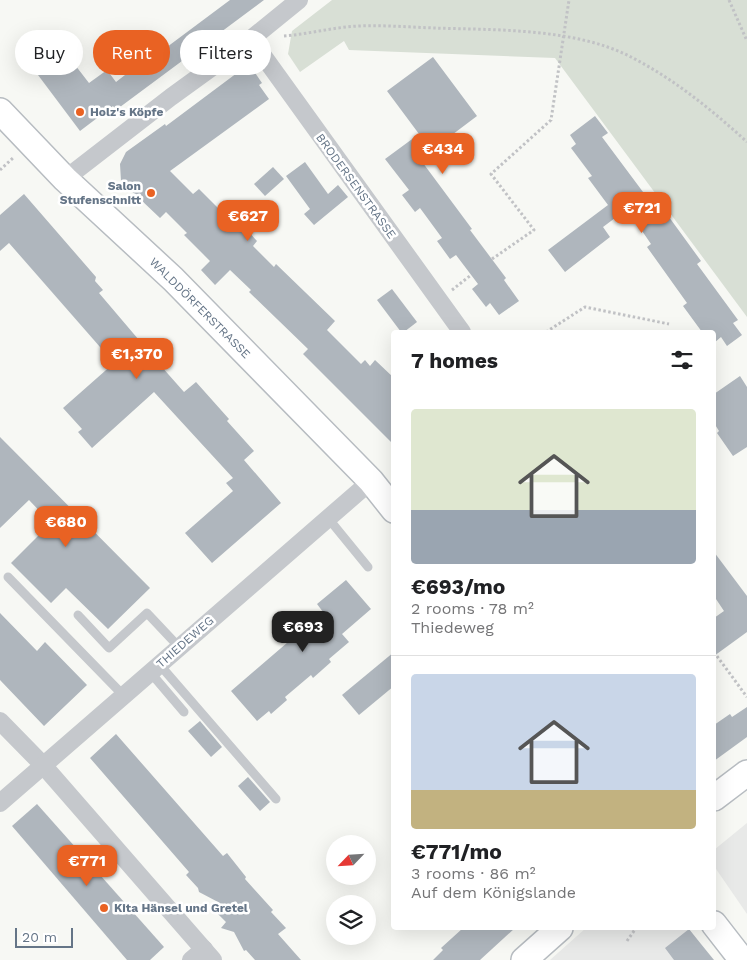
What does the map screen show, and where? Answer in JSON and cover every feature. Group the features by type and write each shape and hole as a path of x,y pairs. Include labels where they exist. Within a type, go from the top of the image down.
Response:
{"street":[{"path":"260,30 289,3"},
{"name":"BRODERSENSTRASSE","path":"271,67 461,330"},
{"path":"65,179 200,75"},
{"name":"WALDDÖRFERSTRASSE","path":"0,111 65,179 173,279 371,481 391,506"},
{"name":"THIEDEWEG","path":"0,803 42,764 371,481"},
{"path":"0,721 42,764 203,956"},
{"path":"716,797 747,774"},
{"path":"716,927 742,960"},
{"path":"524,960 558,930"}],"lane":[{"path":"328,518 368,567"},
{"path":"8,577 123,695"},
{"path":"78,615 109,648 147,612 179,647"},
{"path":"154,668 184,712"},
{"path":"154,668 276,799"}],"path":[{"path":"492,259 534,230 491,174 551,120 569,0"},
{"path":"728,0 747,41"},
{"path":"271,37 358,26 483,29 563,36 598,44 630,57 674,84 718,115 747,142"},
{"path":"549,330 585,307 669,324"},
{"path":"716,655 747,697"},
{"path":"627,941 635,930"}],"shaded area":[{"path":"332,0 747,0 747,317 555,58 349,50 344,41 300,72 288,54 292,31"},
{"path":"747,823 747,914 716,869 716,848"},
{"path":"584,930 687,930 711,960 550,960"}],"building":[{"path":"230,0 264,0 224,30 190,30"},
{"path":"180,37 180,62 170,70 170,45"},
{"path":"433,57 477,116 420,159 472,229 470,230 506,278 504,280 519,301 499,315 490,303 486,307 472,289 478,284 456,255 450,259 437,241 442,238 420,208 415,212 402,195 409,190 385,159 419,134 387,91"},
{"path":"38,75 83,75 89,83 100,75 111,75 116,82 125,75 163,75 116,110 113,106 80,131"},
{"path":"234,75 257,75 262,83 259,85 269,99 170,171 193,194 199,189 237,227 241,223 257,241 253,246 274,267 276,264 335,321 327,330 361,364 365,360 370,366 375,360 391,375 391,442 303,354 308,349 249,292 251,290 230,270 215,285 201,270 210,261 184,235 187,233 166,212 160,218 121,181 120,164 126,152 165,124 166,126"},
{"path":"595,116 608,133 602,137 646,196 642,199 660,224 669,217 701,261 697,264 738,320 733,323 742,335 727,346 721,337 716,341 716,330 701,330 683,306 687,303 647,247 651,244 627,209 603,227 610,237 565,272 548,250 608,205 588,178 592,176 571,148 576,144 570,135"},
{"path":"305,162 328,194 338,185 348,197 314,225 304,214 310,209 286,176"},
{"path":"273,167 284,179 265,196 254,184"},
{"path":"24,194 96,277 95,281 103,290 99,293 150,353 152,352 163,364 161,366 184,392 196,382 229,419 227,421 254,451 244,460 281,503 212,563 185,533 233,491 226,483 233,478 154,392 92,448 78,432 82,429 63,408 114,363 9,243 0,251 0,215"},
{"path":"392,289 417,322 407,330 400,330 377,300"},
{"path":"740,376 747,387 747,447 733,456 717,433 719,431 716,426 716,393"},
{"path":"0,437 150,588 108,629 66,588 51,603 11,563 51,523 29,500 0,528"},
{"path":"716,555 747,596 747,632 716,655 716,617 724,611 716,599"},
{"path":"346,580 371,609 342,634 349,642 329,659 331,662 313,678 311,675 285,697 287,700 271,714 269,711 257,721 231,691 323,612 317,604"},
{"path":"0,613 37,651 45,642 87,685 44,726 0,680"},
{"path":"391,654 391,688 359,715 342,695"},
{"path":"747,707 747,737 716,760 716,724 730,714 732,717"},
{"path":"200,721 222,747 211,757 188,731"},
{"path":"116,734 223,856 227,853 246,877 245,879 273,910 271,912 286,928 278,934 301,960 255,960 246,950 244,951 234,932 221,928 226,922 212,908 218,902 199,892 198,888 186,875 189,872 90,758"},
{"path":"248,777 270,802 260,811 238,786"},
{"path":"37,804 164,947 150,960 127,960 12,826"},
{"path":"461,930 513,930 480,960 433,960 443,950 441,948"},
{"path":"690,930 714,960 674,960 665,948"}],"place":[{"name":"Holz's Köpfe","path":"80,112"},
{"name":"Salon Stufenschnitt","path":"151,193"},
{"name":"Kita Hänsel und Gretel","path":"104,908"}]}
